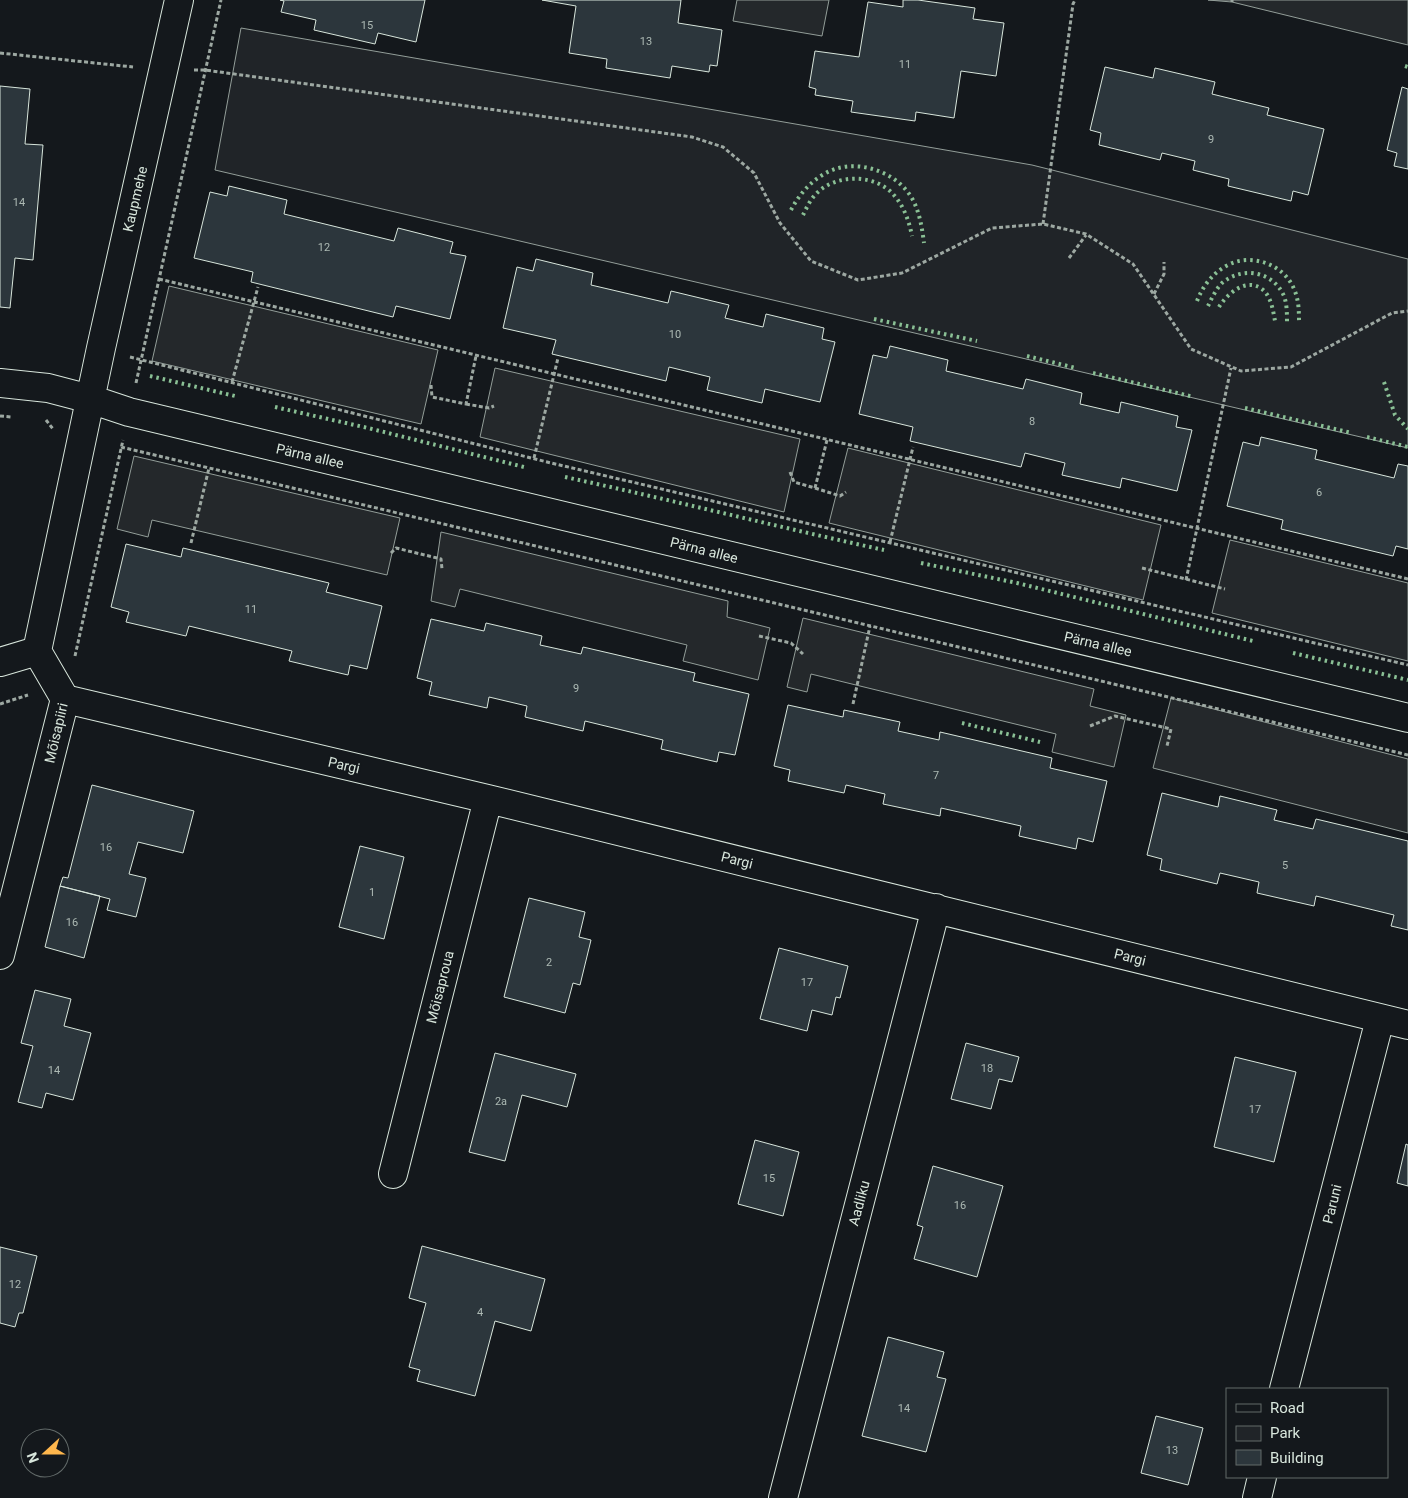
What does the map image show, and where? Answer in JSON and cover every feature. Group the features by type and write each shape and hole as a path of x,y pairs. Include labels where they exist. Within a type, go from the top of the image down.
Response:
{"street":[{"name":"Kaupmehe","path":"90,398 179,0"},
{"name":"Pärna allee","path":"0,383 48,388 90,398 129,412 1408,718"},
{"path":"59,689 38,651 90,398"},
{"path":"0,662 38,651"},
{"name":"Pargi","path":"59,689 488,799 1408,1025"},
{"name":"Mõisapiiri","path":"0,955 59,689"},
{"name":"Mõisaproua","path":"393,1174 488,799"},
{"name":"Aadliku","path":"783,1498 936,908"},
{"name":"Paruni","path":"1284,1388 1380,1019"},
{"path":"1256,1498 1262,1478"}],"path":[{"path":"0,704 59,689 73,667 221,0"},
{"path":"1043,224 1075,0"},
{"path":"0,53 164,70 205,70 692,137 723,146 754,173 780,223 811,261 858,280 902,273 992,228 1043,224 1086,234 1133,264 1191,350 1241,371 1291,367 1392,313 1408,311"},
{"path":"1069,258 1086,234"},
{"path":"1154,294 1164,274 1164,262"},
{"path":"159,279 1408,579"},
{"path":"232,382 258,287"},
{"path":"101,348 534,458 1408,665"},
{"path":"466,404 476,356"},
{"path":"534,458 558,358"},
{"path":"1186,580 1231,367"},
{"path":"431,385 432,396 489,408 494,406"},
{"path":"815,488 827,440"},
{"path":"890,542 913,446"},
{"path":"121,447 1408,755"},
{"path":"190,544 209,468"},
{"path":"790,472 794,482 840,496 846,492"},
{"path":"391,553 396,548 441,559 442,569"},
{"path":"1142,568 1225,589"},
{"path":"853,704 870,626"},
{"path":"759,636 791,643 803,654"},
{"path":"1090,726 1116,716 1171,729 1168,746"}],"green space":[{"path":"241,28 1032,165 1408,259 1408,448 215,170"}],"shaded area":[{"path":"737,0 829,0 822,36 733,21"},
{"path":"1208,0 1408,0 1408,45 1232,2"},
{"path":"169,286 438,350 421,424 152,361"},
{"path":"495,368 800,439 784,512 480,437"},
{"path":"848,448 1161,525 1143,600 829,523"},
{"path":"134,456 400,518 387,575 152,520 148,537 117,529"},
{"path":"441,532 728,601 727,617 770,628 758,680 683,661 687,645 460,589 455,607 431,601"},
{"path":"1230,540 1408,583 1408,661 1212,613"},
{"path":"803,618 1094,689 1090,706 1126,715 1114,767 1052,752 1056,734 811,674 807,692 787,687"},
{"path":"1171,698 1408,759 1408,833 1153,768"}],"building":[{"path":"280,0 425,0 416,42 378,33 375,44 314,30 316,20 281,12 284,1"},
{"path":"542,0 681,0 678,23 722,30 717,66 710,65 709,72 672,66 670,78 606,68 607,59 569,53 576,6"},
{"path":"903,0 918,0 975,8 973,19 1004,23 996,76 961,71 954,118 916,112 915,121 851,112 853,101 815,95 816,89 809,87 815,51 859,57 868,2 903,7"},
{"path":"1105,67 1153,78 1155,68 1215,82 1212,94 1269,108 1267,115 1324,129 1308,195 1293,191 1291,201 1228,186 1229,179 1193,170 1195,161 1162,153 1160,160 1099,145 1101,133 1090,130"},
{"path":"0,86 30,89 25,144 43,145 33,260 15,258 10,308 0,307"},
{"path":"1402,87 1408,89 1408,169 1394,166 1397,153 1387,150"},
{"path":"229,186 287,200 284,214 394,241 398,228 453,242 450,253 466,256 450,319 396,306 393,317 251,282 253,272 194,258 210,192 227,196"},
{"path":"536,259 593,273 591,285 668,303 671,291 729,305 725,318 763,327 766,314 824,328 822,339 835,342 820,402 765,389 762,403 707,390 710,377 669,367 666,381 552,354 556,340 503,328 517,267 533,271"},
{"path":"890,346 948,360 946,371 1023,389 1026,379 1082,393 1080,404 1119,413 1121,402 1178,416 1176,427 1192,430 1177,491 1122,478 1120,488 1062,475 1065,463 1025,453 1021,467 910,441 913,427 859,414 873,355 887,358"},
{"path":"1261,437 1317,450 1315,459 1394,478 1398,464 1408,466 1408,549 1396,546 1393,556 1281,529 1283,520 1227,506 1243,442 1259,446"},
{"path":"126,544 181,557 183,548 329,583 326,592 382,606 367,669 350,665 348,675 289,661 292,651 189,626 186,636 126,622 129,612 111,607"},
{"path":"431,619 484,631 486,623 542,636 540,645 581,654 583,647 695,673 693,681 749,694 735,755 719,752 717,762 661,749 663,740 585,721 583,731 525,717 527,706 489,697 487,708 429,695 432,682 417,678"},
{"path":"788,705 843,717 844,710 900,722 898,731 939,740 940,732 1052,758 1050,768 1107,781 1093,842 1078,838 1076,849 1019,836 1021,826 941,808 940,816 883,804 885,794 846,785 844,793 788,781 790,770 774,766"},
{"path":"92,785 194,811 183,853 138,842 129,874 146,878 136,917 107,910 110,899 60,886 63,877 68,878"},
{"path":"1162,793 1218,807 1220,796 1277,810 1274,820 1313,829 1316,819 1408,841 1408,930 1391,926 1394,915 1316,896 1314,906 1257,893 1259,882 1220,873 1217,884 1160,870 1162,859 1147,855"},
{"path":"360,846 404,857 384,939 339,927"},
{"path":"60,886 100,896 84,958 45,947"},
{"path":"529,898 585,912 579,937 591,940 580,985 573,983 565,1013 504,997"},
{"path":"779,948 848,966 840,998 836,997 832,1015 812,1010 807,1031 760,1019"},
{"path":"35,990 71,999 64,1026 91,1033 73,1100 46,1093 42,1108 18,1102 33,1046 21,1043"},
{"path":"966,1043 1019,1057 1012,1082 999,1079 991,1109 951,1099"},
{"path":"495,1053 576,1074 567,1107 522,1095 505,1161 469,1152"},
{"path":"1235,1057 1296,1072 1274,1162 1214,1147"},
{"path":"755,1140 799,1152 783,1216 738,1204"},
{"path":"1406,1144 1408,1145 1408,1186 1397,1183"},
{"path":"933,1166 1003,1186 977,1277 914,1259 923,1227 917,1225"},
{"path":"422,1246 545,1279 531,1331 495,1321 475,1396 417,1381 420,1370 409,1367 426,1303 409,1298"},
{"path":"0,1247 37,1256 23,1313 19,1313 15,1327 0,1323"},
{"path":"888,1337 944,1352 937,1377 946,1379 926,1452 862,1436"},
{"path":"1156,1416 1203,1428 1188,1485 1141,1473"}],"hedge":[{"path":"791,210 805,190 824,174 849,166 875,170 898,182 907,191 918,212 924,243"},
{"path":"803,215 813,197 826,186 845,179 866,180 885,187 893,194 906,214 912,236"},
{"path":"1197,301 1208,281 1226,266 1245,260 1265,263 1283,273 1289,280 1297,297 1299,323"},
{"path":"1208,306 1222,283 1239,274 1256,274 1265,276 1279,288 1286,302 1287,323"},
{"path":"1219,307 1232,292 1243,286 1256,286 1268,295 1275,321"},
{"path":"874,319 977,341"},
{"path":"1027,356 1076,368"},
{"path":"1093,373 1194,397"},
{"path":"150,376 235,396"},
{"path":"1384,382 1395,415 1408,429"},
{"path":"275,407 524,467"},
{"path":"1245,408 1352,433"},
{"path":"1367,437 1408,447"},
{"path":"565,477 884,550"},
{"path":"921,563 1017,583 1253,641"},
{"path":"1293,653 1408,680"},
{"path":"962,723 1040,742"}]}
